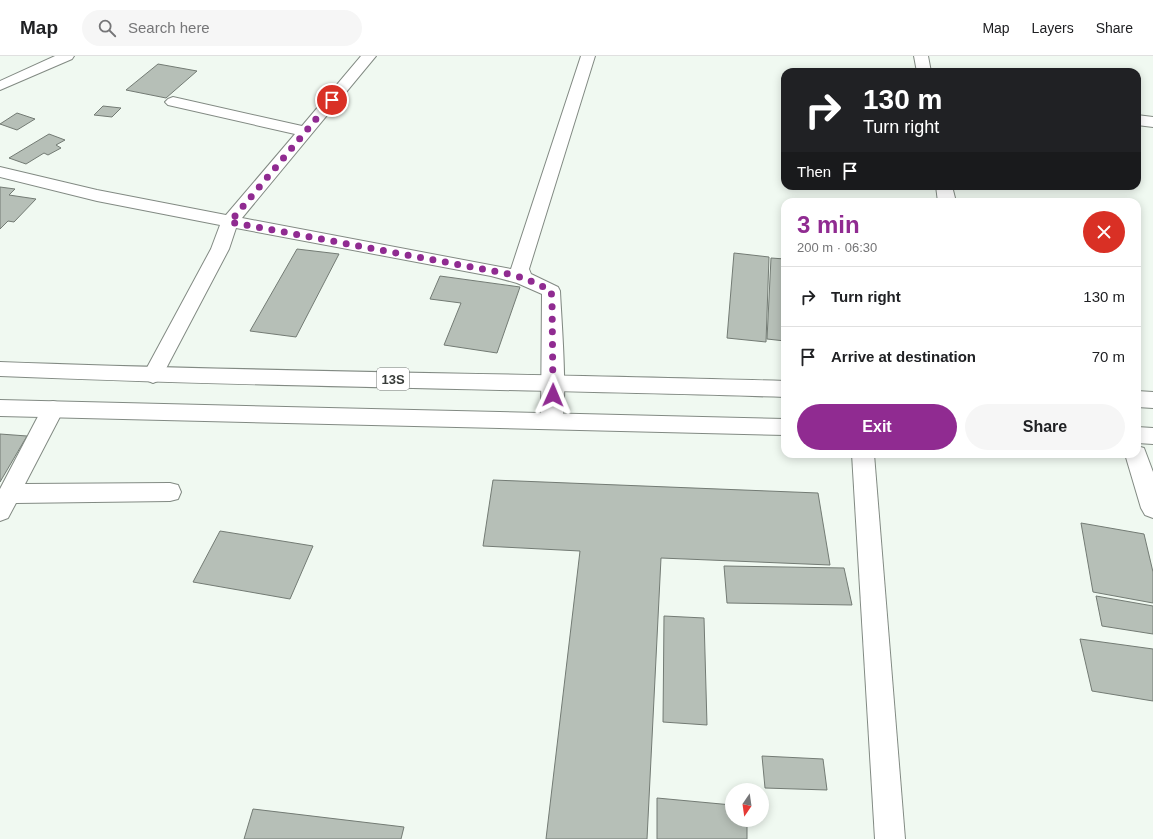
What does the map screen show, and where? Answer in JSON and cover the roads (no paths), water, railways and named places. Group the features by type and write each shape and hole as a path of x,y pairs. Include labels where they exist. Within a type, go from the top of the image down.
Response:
{"main road":[{"path":"0,86 67,56"},
{"path":"523,278 520,269 588,56"},
{"path":"921,56 923,68"},
{"path":"153,375 220,249 230,222 306,132 364,57"},
{"path":"173,102 306,132"},
{"path":"1141,120 1153,122"},
{"path":"0,172 43,183 230,222 344,242 523,278 551,291 553,382 552,421"},
{"name":"13S","path":"0,369 153,375 553,382 781,390"},
{"path":"1141,399 1153,400"},
{"path":"0,408 781,427"},
{"path":"5,503 53,409"},
{"path":"1141,435 1153,436"},
{"path":"863,458 890,839"},
{"path":"1137,458 1153,508"},
{"path":"5,503 170,492"}]}
